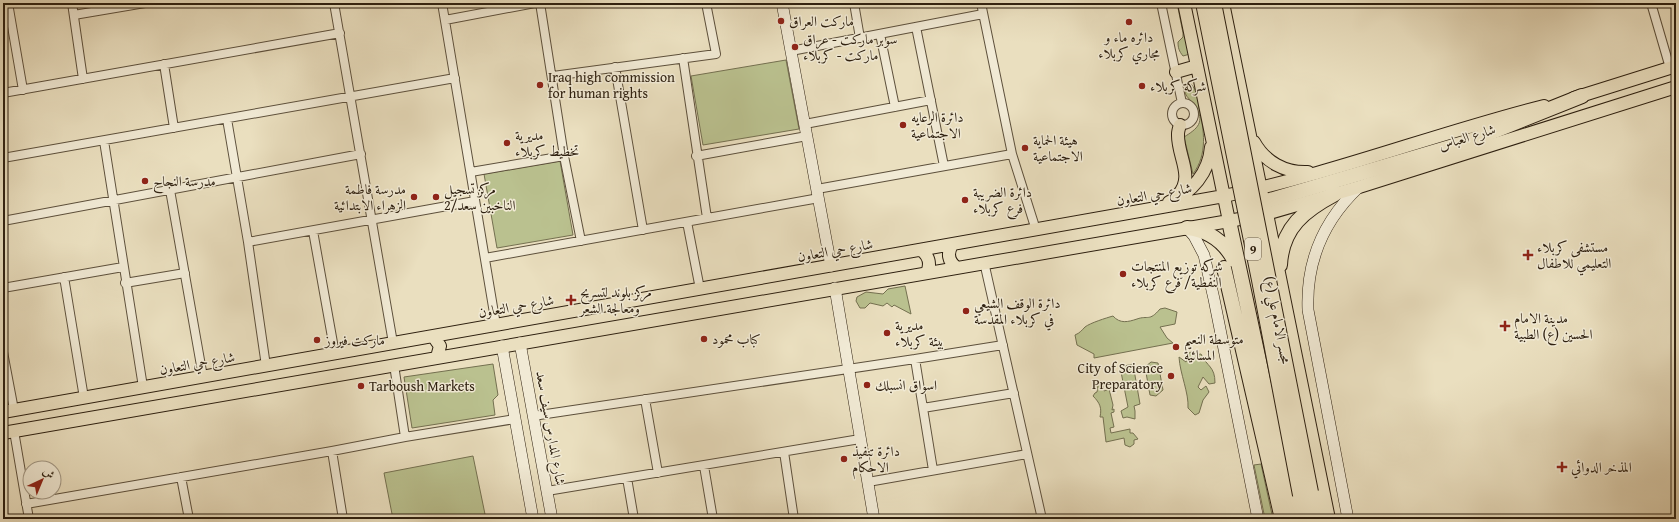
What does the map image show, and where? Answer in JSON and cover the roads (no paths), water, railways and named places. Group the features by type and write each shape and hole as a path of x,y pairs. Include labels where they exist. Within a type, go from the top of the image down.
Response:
{"highway":[{"name":"مجسر الامام علي (ع)","path":"1203,3 1306,494 1317,519"},
{"name":"مجسر الامام علي (ع)","path":"1214,3 1306,494 1304,519"},
{"path":"1328,519 1280,279 1268,207 1467,142 1582,96"},
{"path":"1280,279 1281,251 1293,225 1306,211 1335,194"},
{"path":"1229,221 1293,519"},
{"path":"1187,228 1203,231 1217,239 1229,251 1239,273"},
{"path":"1224,268 1282,519"},
{"path":"1248,311 1285,302"}],"main road":[{"path":"782,3 832,266"},
{"path":"1184,3 1229,221"},
{"path":"1223,3 1261,189 1268,207"},
{"path":"1176,72 1197,66"},
{"name":"شارع العباس","path":"1325,171 1488,120 1582,96 1673,68"},
{"name":"شارع العباس","path":"1187,228 1229,221 1268,207 1335,194 1676,87"},
{"path":"1172,201 1181,192 1186,179 1178,135 1180,125"},
{"path":"1249,131 1255,144 1263,155 1280,167 1300,172 1325,171"},
{"path":"1151,209 1172,201 1192,188 1203,172 1210,155 1211,136"},
{"name":"شارع حي التعاون","path":"8,411 1224,196 1261,189 1325,171"},
{"path":"1348,519 1308,310 1308,288 1314,257 1323,232 1337,210 1359,186"},
{"path":"9,432 1187,228 1194,236 1204,255 1216,307 1258,519"},
{"path":"952,245 948,257 952,265 956,267"},
{"path":"921,250 928,256 929,269 927,272"},
{"path":"835,288 874,519"},
{"path":"459,332 455,343 461,353"},
{"path":"433,336 440,346 437,357"},
{"name":"شارع المدارس سيف سعد","path":"520,343 552,519"},
{"path":"502,346 533,519"}],"street":[{"path":"8,3 23,90"},
{"path":"72,3 83,79"},
{"path":"74,15 144,3"},
{"path":"334,3 393,343"},
{"path":"442,3 496,325"},
{"path":"445,20 535,3"},
{"path":"540,3 553,76 564,156 581,241"},
{"path":"553,76 716,54 706,3"},
{"path":"854,3 860,38"},
{"path":"981,3 1012,154 1036,230"},
{"path":"1161,3 1182,103"},
{"path":"1651,3 1673,68"},
{"path":"791,51 983,14"},
{"path":"916,27 944,166"},
{"path":"3,93 340,33"},
{"path":"880,34 895,107"},
{"path":"683,58 696,156 707,218"},
{"path":"164,64 174,128"},
{"path":"615,67 643,230"},
{"path":"3,158 455,78"},
{"path":"805,124 931,100"},
{"path":"1182,103 1186,103 1192,108 1194,114 1194,118 1189,124 1180,125 1173,120 1172,112 1175,106 1182,103"},
{"path":"227,119 238,178 266,366"},
{"path":"696,156 807,136"},
{"path":"104,141 125,283 143,387"},
{"path":"3,221 361,154"},
{"path":"485,258 687,222 944,166 1012,154"},
{"path":"470,172 564,156"},
{"path":"170,190 204,377"},
{"path":"248,242 475,201"},
{"path":"687,222 700,289"},
{"path":"313,231 335,354"},
{"path":"984,262 1042,519"},
{"path":"3,288 123,267"},
{"path":"125,283 185,273"},
{"path":"64,277 84,398"},
{"path":"533,416 915,360 1003,345"},
{"path":"3,352 8,411"},
{"path":"915,360 933,470"},
{"path":"394,365 405,437"},
{"path":"923,408 1014,393"},
{"path":"645,399 658,473"},
{"path":"26,504 181,478 515,418"},
{"path":"9,432 29,519"},
{"path":"547,491 860,439"},
{"path":"332,451 343,519"},
{"path":"784,452 794,519"},
{"path":"868,482 1027,454"},
{"path":"704,466 713,519"},
{"path":"181,478 189,519"},
{"path":"627,478 634,519"}],"place":[{"name":"ماركت العراق","path":"781,21"},
{"name":"دائره ماء و مجاري كربلاء","path":"1129,22"},
{"name":"سوبر ماركت - عراق ماركت - كربلاء","path":"795,47"},
{"name":"Iraq high commission for human rights","path":"540,85"},
{"name":"شركة كربلاء","path":"1142,86"},
{"name":"دائرة الرعايه الاجتماعية","path":"903,125"},
{"name":"مديرية تخطيط كربلاء","path":"507,143"},
{"name":"هيئة الحماية الاجتماعية","path":"1025,148"},
{"name":"مدرسة النجاح","path":"145,181"},
{"name":"مدرسة فاطمة الزهراء الابتدائية","path":"414,197"},
{"name":"مركز تسجيل الناخبين سعد/2","path":"436,197"},
{"name":"دائرة الضريبة فرع كربلاء","path":"965,200"},
{"name":"مستشفى كربلاء التعليمي للاطفال","path":"1528,255"},
{"name":"شركه توزيع المنتجات النفطية/ فرع كربلاء","path":"1123,274"},
{"name":"مركز بلوند لتسريح ومعالجة الشعر","path":"571,300"},
{"name":"دائرة الوقف الشيعي في كربلاء المقدسة","path":"966,311"},
{"name":"مدينة الامام الحسين (ع) الطبية","path":"1505,326"},
{"name":"مديرية بيئة كربلاء","path":"887,333"},
{"name":"كباب محمود","path":"704,339"},
{"name":"ماركت فيروز","path":"317,340"},
{"name":"متوسطة النعيم المسائية","path":"1176,347"},
{"name":"City of Science Preparatory","path":"1171,376"},
{"name":"اسواق انسبلك","path":"867,385"},
{"name":"Tarboush Markets","path":"361,386"},
{"name":"دائرة تنفيذ الاحكام","path":"844,459"},
{"name":"المذخر الدوائي","path":"1562,467"}]}
